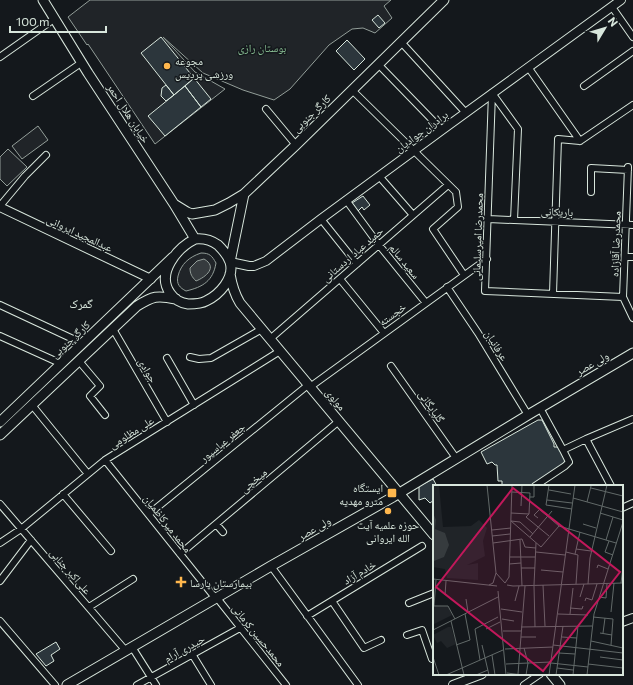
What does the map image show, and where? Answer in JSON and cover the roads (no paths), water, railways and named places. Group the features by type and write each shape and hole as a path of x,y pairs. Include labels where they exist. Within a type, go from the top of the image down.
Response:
{"main road":[{"name":"خیابان هلال احمر","path":"43,0 81,63 174,204 195,239"},
{"name":"کارگر جنوبی","path":"174,204 192,214 215,210 244,194 444,0"},
{"path":"230,262 224,252 211,241 201,238 195,239 183,247 174,257 166,272 165,278 169,292 176,299 186,303 199,304 220,291 227,283 230,274 230,262 244,194"},
{"name":"کارگر جنوبی","path":"0,422 174,257"},
{"name":"مولوی","path":"230,274 235,295 240,303 433,534"},
{"name":"کارگر جنوبی","path":"0,435 137,306 150,298 166,297 176,299"},
{"name":"ولی عصر","path":"67,685 399,493 633,353"},
{"path":"552,675 560,685"}],"street":[{"name":"برادران جوادیان","path":"230,262 249,266 259,265 414,150 621,0"},
{"path":"612,7 633,37"},
{"path":"0,57 54,19"},
{"path":"401,42 466,112"},
{"path":"584,86 633,51"},
{"path":"33,96 81,63"},
{"path":"378,64 442,130"},
{"path":"528,67 580,141"},
{"path":"352,90 456,192 458,207 433,229 464,275"},
{"path":"492,93 518,129 514,220"},
{"name":"محمدرضا امیرسلیمانی","path":"492,93 486,290 624,297"},
{"path":"553,294 558,138 580,141 633,105"},
{"path":"266,109 296,145"},
{"path":"0,207 25,176 46,155"},
{"name":"محمدرضا آقازاده","path":"591,192 591,168 628,169 624,297 633,318"},
{"path":"379,176 413,215"},
{"name":"حمید عباد اردستانی","path":"270,339 448,185"},
{"name":"سعید سالم","path":"346,200 426,303"},
{"name":"عبدالمجید ایروانی","path":"0,207 151,279"},
{"path":"321,219 357,264"},
{"name":"باریکانی","path":"488,219 633,225"},
{"path":"625,257 633,258"},
{"name":"خجسته","path":"309,386 487,259"},
{"path":"340,279 384,333"},
{"name":"عرفانیان","path":"448,287 528,415"},
{"path":"0,305 73,339"},
{"name":"جوادی","path":"113,329 167,422"},
{"path":"190,357 200,359 211,358 228,352 262,329"},
{"path":"0,336 62,364"},
{"name":"علی مظلومی","path":"0,543 21,529 105,460 280,351"},
{"path":"167,358 194,405"},
{"path":"79,360 100,386 90,396 105,415"},
{"name":"گلپایگانی","path":"391,366 456,458"},
{"name":"جعفر عباسپور","path":"148,514 309,386"},
{"path":"32,405 88,474"},
{"path":"536,485 568,463 563,450 540,408"},
{"path":"563,450 633,419"},
{"name":"میخچی","path":"180,554 339,421"},
{"path":"586,439 610,485"},
{"name":"محمد میرکاظمیان","path":"105,460 212,594 217,598"},
{"path":"64,494 110,551"},
{"path":"623,507 633,502"},
{"name":"علی‌اکبر جنابی","path":"0,504 88,607 129,649 156,685"},
{"path":"216,524 223,532"},
{"path":"0,581 31,540"},
{"name":"خادم آزاد","path":"307,616 422,546"},
{"path":"271,566 358,685"},
{"path":"88,607 133,579"},
{"path":"409,603 433,593"},
{"name":"محمدحسین کرمانی","path":"217,598 286,685"},
{"path":"332,601 364,648 381,640"},
{"path":"623,622 633,618"},
{"path":"0,621 55,685"},
{"name":"حیدری آرام","path":"137,685 240,628"},
{"path":"407,635 422,630 433,658"},
{"path":"192,654 211,685"},
{"path":"453,685 468,682 480,675"},
{"path":"524,685 539,675"}],"place":[{"name":"مجوعه ورزشی پردیس","path":"167,66"},
{"name":"ایستگاه مترو مهدیه","path":"392,493"},
{"name":"حوزه علمیه آیت‌ الله ایروانی","path":"388,511"},
{"name":"بیمارستان پارسا","path":"181,582"}],"district":[{"name":"گمرک","path":"81,303"}],"park label":[{"name":"بوستان رازی","path":"262,47"}]}
